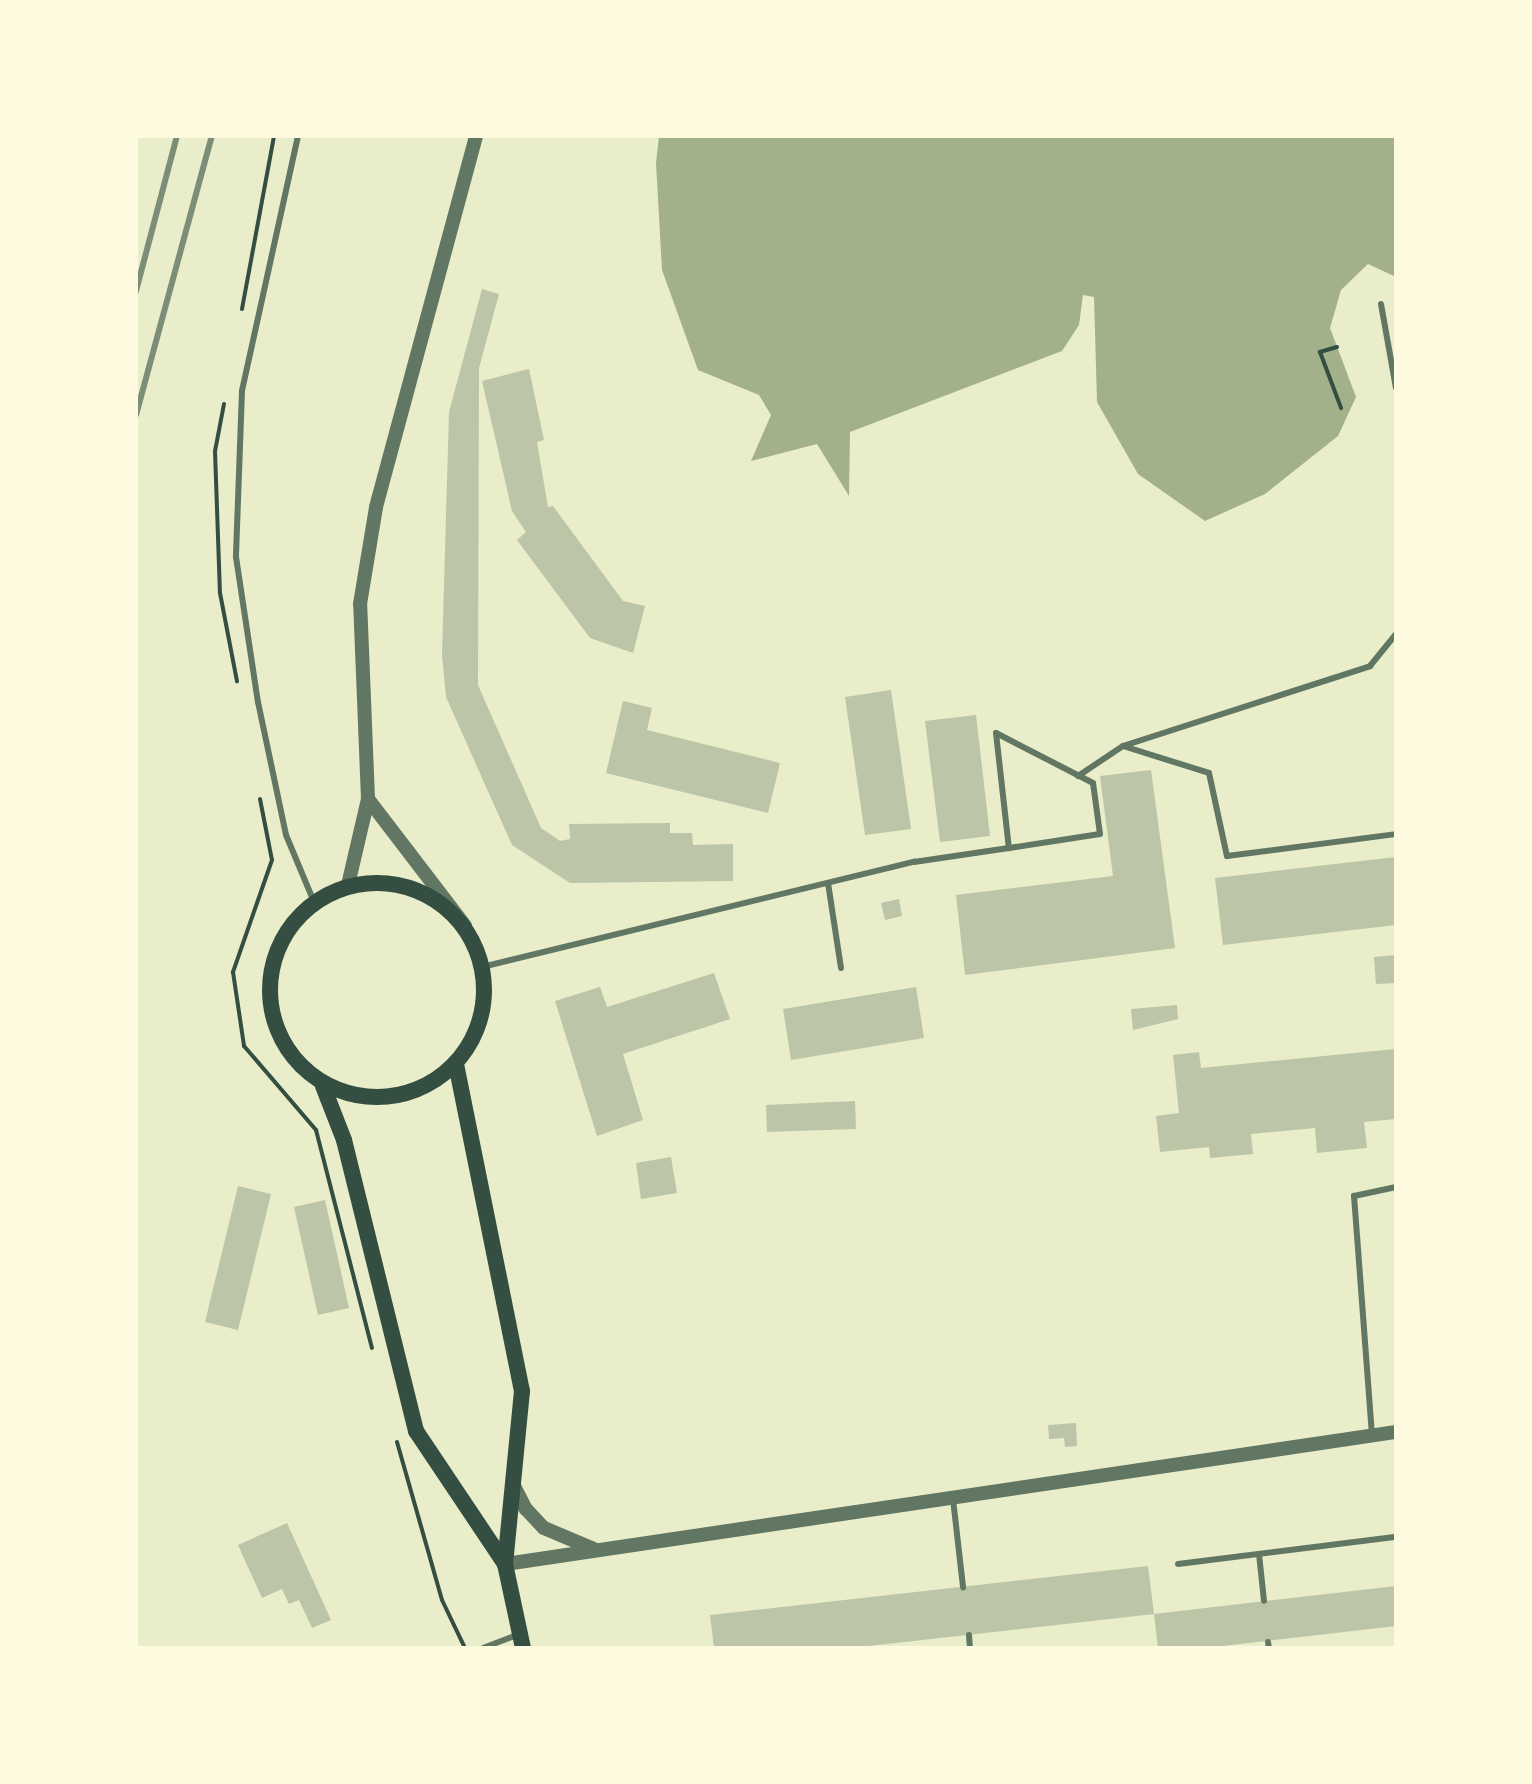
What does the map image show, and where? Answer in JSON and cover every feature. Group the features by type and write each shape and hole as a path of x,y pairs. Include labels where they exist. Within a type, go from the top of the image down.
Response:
{"main road":[{"path":"323,1086 372,1098 401,1095 429,1085 456,1064 481,1021 482,967 465,926 438,900 407,886 348,885 314,902 279,945 270,979 270,1007 294,1058 323,1086 344,1140 416,1431 505,1564"},
{"path":"456,1064 522,1391 505,1564 521,1641"}],"street":[{"path":"348,885 368,799 360,604 376,507 476,136"},
{"path":"368,799 465,926"},
{"path":"505,1564 1396,1432"},
{"path":"513,1484 544,1528 598,1550"}],"lane":[{"path":"298,136 242,391 236,557 258,702 286,835 314,902"},
{"path":"1381,304 1396,388"},
{"path":"1078,776 1123,746 1370,666 1396,634"},
{"path":"482,967 914,862 1009,848 1100,834 1093,783 996,733 1009,848"},
{"path":"1123,746 1209,773 1227,856 1396,834"},
{"path":"828,883 841,968"},
{"path":"1372,1435 1354,1196 1396,1187"},
{"path":"953,1499 963,1587"},
{"path":"1178,1564 1396,1537"},
{"path":"1259,1554 1264,1601"},
{"path":"969,1635 970,1648"},
{"path":"483,1648 521,1641"}],"path":[{"path":"241,316 274,136"},
{"path":"1337,347 1320,352 1341,408"},
{"path":"227,391 215,451 220,593 240,697"},
{"path":"258,786 272,860 233,972 244,1046 316,1130 373,1354"},
{"path":"393,1429 442,1600 465,1648"}],"shaded area":[{"path":"659,136 1396,136 1396,277 1368,264 1341,290 1330,328 1356,397 1338,436 1265,494 1205,521 1138,474 1097,402 1094,297 1083,295 1079,325 1062,351 850,432 849,496 817,444 751,461 771,415 759,395 698,370 662,270 656,163"}],"building":[{"path":"482,289 499,294 479,368 478,685 541,828 560,841 570,839 569,824 670,823 670,833 692,833 693,845 733,844 733,881 570,883 512,845 446,697 442,655 449,412"},
{"path":"529,369 544,440 537,442 548,507 553,506 623,601 645,606 633,653 590,638 517,540 526,532 512,511 482,381"},
{"path":"891,690 911,829 865,835 845,697"},
{"path":"623,701 652,708 647,730 780,763 768,813 606,773"},
{"path":"976,715 990,836 940,842 925,721"},
{"path":"1151,770 1175,948 965,975 956,895 1113,876 1100,776"},
{"path":"1396,857 1396,925 1223,945 1215,878"},
{"path":"899,899 902,916 885,920 881,903"},
{"path":"1396,955 1396,983 1376,984 1374,957"},
{"path":"714,973 730,1019 623,1054 643,1120 597,1136 555,1001 600,987 607,1007"},
{"path":"916,987 924,1038 791,1060 783,1009"},
{"path":"1177,1005 1178,1019 1133,1030 1131,1009"},
{"path":"1396,1049 1396,1119 1364,1122 1367,1148 1317,1153 1315,1128 1251,1134 1253,1154 1210,1158 1209,1147 1160,1152 1156,1116 1179,1113 1173,1055 1199,1052 1201,1068"},
{"path":"855,1101 856,1129 767,1132 766,1105"},
{"path":"671,1157 677,1193 641,1199 636,1163"},
{"path":"238,1186 271,1194 238,1330 205,1322"},
{"path":"325,1200 349,1308 318,1315 294,1207"},
{"path":"1076,1423 1077,1446 1065,1447 1064,1438 1049,1439 1048,1425"},
{"path":"287,1523 331,1620 312,1628 299,1600 289,1604 282,1589 262,1598 238,1545"},
{"path":"1148,1566 1154,1614 851,1648 714,1648 710,1615"},
{"path":"1396,1586 1396,1626 1206,1648 1158,1648 1154,1614"}],"railway":[{"path":"136,291 177,136"},
{"path":"136,415 212,136"}]}
